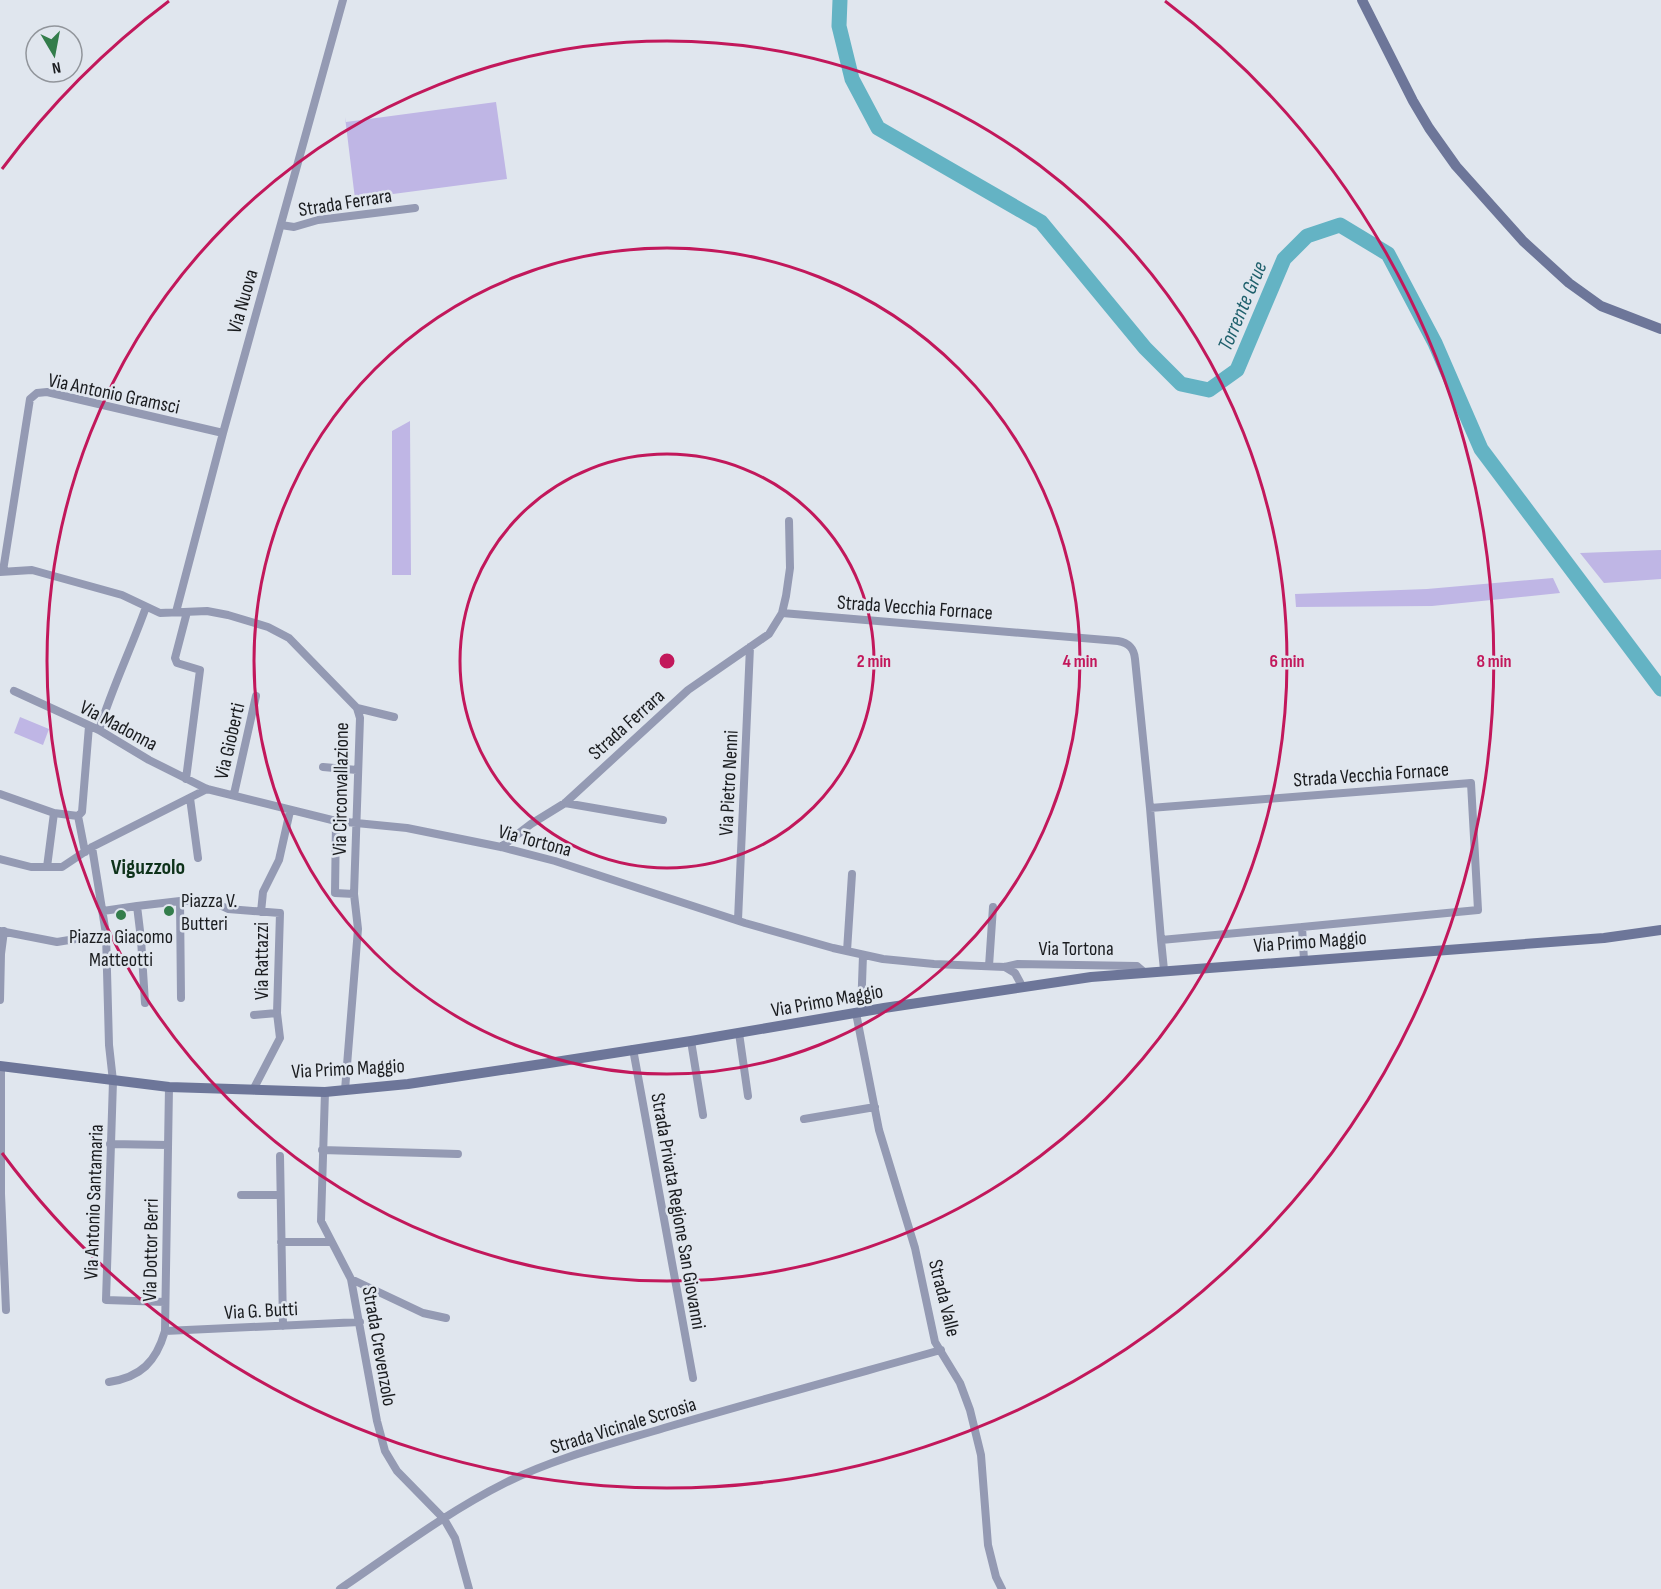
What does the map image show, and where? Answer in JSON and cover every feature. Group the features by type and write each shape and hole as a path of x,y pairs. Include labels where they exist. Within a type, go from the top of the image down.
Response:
{"main road":[{"path":"1362,0 1429,128 1456,166 1522,241 1569,283 1601,306 1661,329"},
{"name":"Via Primo Maggio","path":"1,1066 169,1087 326,1092 408,1084 633,1050 1023,986 1164,970 1604,938 1661,930"}],"street":[{"name":"Via Nuova","path":"176,612 343,0"},
{"name":"Strada Ferrara","path":"281,225 294,227 318,220 415,208"},
{"name":"Via Antonio Gramsci","path":"2,571 30,399 37,393 47,392 223,433"},
{"name":"Strada Ferrara","path":"501,847 531,824 565,803 688,690 769,634 782,613 790,568 789,521"},
{"name":"Via Circonvallazione","path":"2,571 32,570 123,595 160,613 207,611 268,627 289,639 357,708 360,718 354,894 358,929 345,1090"},
{"path":"99,730 146,607"},
{"path":"186,779 200,670 177,663 175,658 187,612"},
{"name":"Strada Vecchia Fornace","path":"782,613 1118,640 1130,645 1136,659 1161,940 1478,910 1471,783 1150,808"},
{"name":"Via Pietro Nenni","path":"738,920 750,646"},
{"name":"Via Madonna","path":"14,691 99,730 149,760 207,789"},
{"name":"Via Gioberti","path":"234,794 256,696"},
{"path":"357,708 394,717"},
{"path":"0,794 54,813 78,816 82,812 89,726"},
{"path":"322,767 357,770"},
{"path":"0,859 31,867 62,867 88,850 207,789"},
{"name":"Via Tortona","path":"207,789 336,821 408,828 501,847 555,861 738,920 883,959 1005,967 1018,964 1112,964 1137,966 1144,972"},
{"path":"190,798 198,858"},
{"path":"565,803 663,820"},
{"name":"Via Rattazzi","path":"253,1090 280,1038 277,1013 280,913 261,912 262,892 279,860 290,811"},
{"path":"47,867 54,813"},
{"name":"Via Antonio Santamaria","path":"78,816 104,911 106,934 109,1045 113,1081 106,1300 165,1302"},
{"path":"336,821 335,893 354,894"},
{"path":"847,951 852,874"},
{"path":"104,911 137,910 180,901 211,901 228,909 261,912"},
{"path":"180,901 181,998"},
{"path":"989,966 993,907"},
{"path":"137,910 145,1003"},
{"path":"1302,927 1304,960"},
{"path":"0,1000 2,931 57,942 106,934"},
{"path":"1161,940 1164,970"},
{"name":"Strada Valle","path":"863,955 859,1012 879,1130 915,1248 935,1342 960,1383 970,1410 981,1455 988,1545 996,1577 1002,1589"},
{"name":"Via Tortona","path":"1005,967 1015,973 1023,986"},
{"path":"254,1015 277,1013"},
{"path":"739,1033 748,1096"},
{"path":"691,1041 703,1115"},
{"name":"Strada Privata Regione San Giovanni","path":"633,1050 693,1378"},
{"path":"1,1066 1,1194 6,1310"},
{"name":"Via Dottor Berri","path":"110,1382 128,1379 141,1370 160,1347 165,1332 169,1087"},
{"name":"Strada Crevenzolo","path":"326,1092 321,1221 351,1279 377,1421 386,1451 397,1471 444,1519 455,1538 469,1589"},
{"path":"804,1119 875,1107"},
{"path":"110,1144 168,1145"},
{"path":"322,1150 458,1154"},
{"path":"280,1156 280,1242 284,1326"},
{"path":"241,1195 280,1196"},
{"path":"280,1242 330,1242"},
{"path":"351,1279 423,1313 446,1318"},
{"name":"Via G. Butti","path":"165,1332 360,1322"},
{"name":"Strada Vicinale Scrosia","path":"340,1589 444,1519 503,1484 570,1457 941,1350"}],"shaded area":[{"path":"496,102 507,179 355,199 345,117 346,122"},
{"path":"410,421 411,575 392,575 392,431"},
{"path":"1661,550 1661,579 1604,583 1580,553"},
{"path":"1553,578 1560,593 1432,606 1296,607 1295,594 1427,589"},
{"path":"20,717 49,729 43,745 14,733"}],"waterway":[{"name":"Torrente Grue","path":"840,0 839,26 852,79 878,128 1041,222 1145,348 1181,384 1209,390 1237,370 1284,259 1307,236 1340,225 1388,254 1435,343 1481,449 1661,689"}],"place":[{"name":"Piazza V. Butteri","path":"169,911"},
{"name":"Piazza Giacomo Matteotti","path":"121,915"}],"district":[{"name":"Viguzzolo","path":"148,866"}]}
